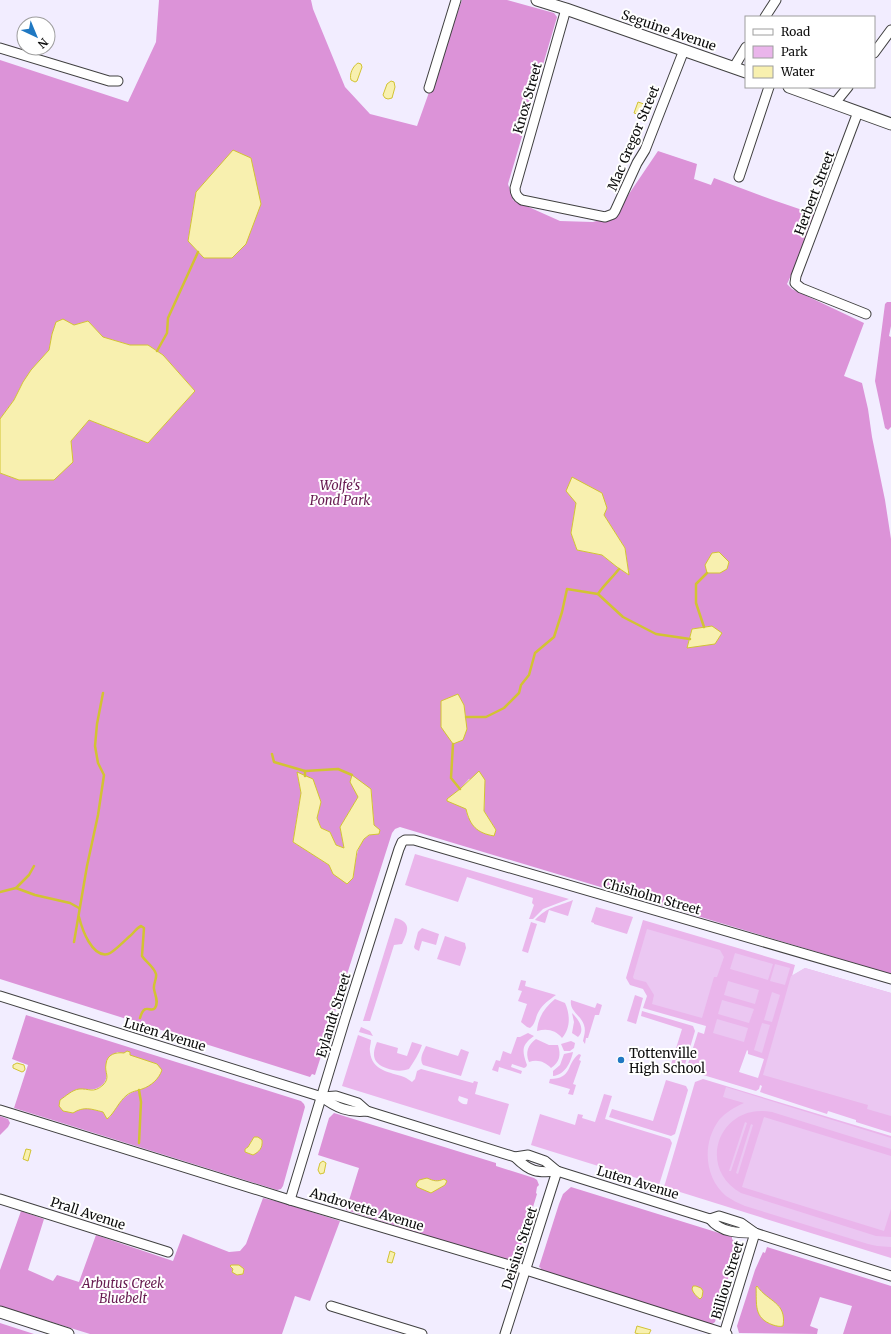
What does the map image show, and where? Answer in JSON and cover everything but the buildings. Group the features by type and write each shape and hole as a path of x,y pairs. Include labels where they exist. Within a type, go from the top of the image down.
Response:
{"street":[{"path":"429,88 456,0"},
{"name":"Seguine Avenue","path":"540,0 745,72"},
{"path":"766,16 776,0"},
{"name":"Knox Street","path":"566,8 515,192 522,200 605,217 613,214"},
{"path":"875,52 891,30"},
{"path":"0,48 109,81 118,81"},
{"path":"734,67 745,49"},
{"name":"Mac Gregor Street","path":"613,214 616,211 637,163 645,150 684,50"},
{"path":"739,177 769,88"},
{"path":"792,88 891,124"},
{"path":"835,103 847,88"},
{"name":"Herbert Street","path":"858,112 796,276 795,283 801,288 866,314"},
{"name":"Chisholm Street","path":"405,840 414,840 891,979"},
{"name":"Eylandt Street","path":"290,1200 400,845 405,840"},
{"name":"Luten Avenue","path":"0,996 322,1097 336,1096 358,1103 367,1111 515,1158 524,1167 541,1172 557,1170 710,1219 715,1226 738,1234 755,1233 891,1276"},
{"name":"Androvette Avenue","path":"0,1110 290,1200 526,1270 725,1334"},
{"name":"Deisius Street","path":"505,1334 557,1170"},
{"name":"Prall Avenue","path":"0,1199 168,1252"},
{"name":"Billiou Street","path":"725,1334 755,1233"},
{"path":"331,1306 422,1334"},
{"path":"0,1312 68,1334"}],"green space":[{"name":"Wolfe's Pond Park","path":"159,0 311,0 313,9 345,87 370,114 417,126 462,0 507,0 554,13 557,17 508,184 513,200 560,221 593,222 614,216 658,151 697,164 694,179 711,185 714,178 814,214 800,256 787,284 792,289 864,323 844,376 862,383 885,500 891,539 891,974 400,827 395,829 392,833 315,1075 312,1074 310,1077 0,979 0,473 19,480 71,441 89,420 148,443 195,391 163,355 148,345 130,345 103,337 88,321 52,334 49,350 31,370 14,400 0,419 0,60 128,102 156,42","holes":["196,192 232,258 204,258 188,241","576,503 604,515 625,548 629,575 602,555 577,550 571,533","712,626 687,648 692,629","297,772 305,776 321,801 317,818 321,828 330,832 336,845 344,848 340,827 358,797 371,789 374,825 379,834 373,834 365,838 359,848 353,878 333,874 329,865 293,842 301,793","469,779 485,790 484,811 496,830 468,817 460,789"]},
{"path":"887,302 891,302 891,326 889,336 891,337 891,427 888,430 885,428 875,381 885,304"},
{"path":"415,854 569,899 543,909 533,919 529,919 534,905 532,903 533,898 467,877 458,902 405,885"},
{"path":"573,900 568,916 549,910 545,923 535,920 549,909"},
{"path":"596,907 633,917 627,934 591,922"},
{"path":"395,918 404,922 406,925 406,935 402,944 394,945 370,1021 363,1021"},
{"path":"643,920 795,965 792,976 805,968 891,993 891,1133 828,1111 827,1114 760,1092 762,1086 760,1085 759,1089 756,1091 690,1071 687,1067 698,1032 704,1034 706,1026 643,1008 647,996 643,989 630,985 626,978","holes":["747,1050 748,1054 764,1059 758,1078 739,1072"]},
{"path":"531,922 537,924 528,953 522,951"},
{"path":"422,928 439,934 436,945 422,941 419,951 414,947 418,932"},
{"path":"445,936 465,943 466,948 460,966 437,959"},
{"path":"521,980 526,981 525,986 556,995 542,1006 530,1028 521,1022 527,1004 518,1001 522,991 518,990"},
{"path":"635,995 643,998 636,1024 627,1021"},
{"path":"555,999 565,1003 568,1012 569,1021 567,1030 562,1038 551,1030 537,1031 539,1021 543,1013 548,1005"},
{"path":"571,1000 595,1008 597,1003 602,1005 599,1015 595,1015 585,1044 583,1041 585,1031 584,1025 573,1010"},
{"path":"642,1011 693,1026 695,1031 683,1071 679,1074 669,1071 682,1029 641,1016"},
{"path":"572,1013 579,1021 581,1027 578,1037 572,1033 574,1022"},
{"path":"26,1015 301,1101 305,1107 283,1186 281,1189 277,1190 14,1108 28,1065 12,1059","holes":["117,1052 157,1064 142,1089 127,1096 120,1102 111,1116 107,1119 103,1112 87,1108 80,1109 85,1089 90,1090 98,1088 105,1082 107,1074 106,1069","252,1140 260,1150 253,1155 245,1152 245,1149"]},
{"path":"361,1027 370,1031 373,1036 359,1032"},
{"path":"528,1033 534,1036 525,1045 524,1056 527,1065 526,1067 524,1068 512,1064 511,1067 522,1071 521,1074 499,1067 498,1072 492,1070 496,1060 500,1061 503,1051 511,1054 517,1037"},
{"path":"358,1035 371,1040 371,1058 382,1070 405,1077 412,1082 415,1079 417,1071 421,1069 473,1083 474,1081 478,1082 475,1094 509,1104 500,1135 342,1086","holes":["459,1096 468,1099 467,1104 462,1104 458,1100"]},
{"path":"536,1039 549,1045 558,1045 559,1058 551,1068 541,1062 529,1062 527,1052 531,1044"},
{"path":"571,1041 575,1043 574,1048 570,1051 564,1051 561,1044"},
{"path":"377,1042 398,1048 397,1053 407,1056 412,1042 422,1045 409,1069 397,1071 378,1064 374,1057"},
{"path":"426,1046 458,1056 461,1049 469,1052 461,1076 423,1065 421,1058"},
{"path":"573,1052 571,1060 564,1071 553,1076 553,1071 560,1065 564,1054"},
{"path":"579,1054 581,1055 579,1060 581,1061 573,1084 576,1085 573,1095 568,1094 570,1089 549,1083 550,1079 557,1078 566,1073 572,1062"},
{"path":"703,1079 891,1136 891,1258 664,1187 695,1082"},
{"path":"666,1080 686,1086 688,1090 675,1134 671,1136 609,1117 612,1109 653,1121"},
{"path":"604,1094 612,1096 605,1119 670,1139 672,1143 659,1185 531,1145 540,1114 575,1125 578,1114 583,1115 582,1118 595,1122"},
{"path":"334,1113 496,1163 496,1166 537,1180 539,1185 537,1187 537,1194 517,1259 511,1260 510,1262 346,1210 359,1168 318,1155 329,1118","holes":["444,1179 445,1185 436,1190 417,1187 432,1180 436,1182"]},
{"path":"0,1116 8,1119 10,1123 0,1135"},
{"path":"571,1187 732,1237 738,1245 715,1322 711,1325 539,1271 559,1204 563,1194"},
{"name":"Arbutus Creek Bluebelt","path":"263,1198 340,1221 310,1301 295,1296 282,1334 90,1334 0,1306 0,1270 21,1211 44,1219 28,1270 53,1281 57,1275 79,1282 96,1235 173,1261 183,1234 229,1252 240,1251 246,1244"},
{"path":"767,1247 891,1286 891,1334 843,1334 852,1306 820,1297 810,1326 818,1329 817,1334 739,1333 737,1326 755,1270 763,1252 765,1253","holes":["757,1286 764,1295 780,1307 780,1327 775,1325 756,1300"]},
{"path":"0,1323 34,1334 0,1334"}],"shaded area":[{"path":"647,929 720,950 724,957 717,977 714,977 702,1018 652,1004 654,995 646,982 634,979 633,977"},
{"path":"735,953 773,964 768,980 730,969"},
{"path":"775,964 790,968 785,985 770,981"},
{"path":"805,968 891,993 891,1116 867,1109 868,1105 763,1075 791,976"},
{"path":"728,981 759,990 755,1004 724,995"},
{"path":"772,992 780,995 772,1022 764,1020"},
{"path":"722,1000 754,1009 749,1023 718,1014"},
{"path":"717,1019 748,1028 744,1042 713,1033"},
{"path":"762,1023 770,1025 762,1053 754,1050"},
{"path":"726,1087 891,1138 891,1149 772,1112 754,1112 739,1117 727,1126 720,1139 717,1153 719,1168 727,1182 741,1193 876,1236 891,1237 891,1247 868,1244 745,1206 726,1196 713,1179 708,1160 708,1149 710,1139 719,1120 731,1110 744,1103 723,1097"},
{"path":"764,1117 891,1156 891,1209 884,1231 742,1187"},
{"path":"745,1122 747,1123 731,1171 729,1171"},
{"path":"751,1124 753,1125 738,1174 736,1173"}],"water":[{"path":"358,63 361,64 362,67 357,81 355,82 351,80 351,73 353,68"},
{"path":"391,81 394,82 395,87 392,98 388,99 383,95 387,84"},
{"path":"638,102 644,104 640,115 634,113"},
{"path":"233,150 251,158 261,204 246,244 232,258 204,258 188,241 196,192"},
{"path":"63,319 74,325 88,321 103,337 130,345 148,345 163,355 195,391 148,443 89,420 71,441 73,462 54,480 19,480 0,473 0,419 14,400 31,370 49,350 56,322"},
{"path":"572,477 602,493 607,508 604,515 625,548 629,575 602,555 577,550 571,533 576,503 566,491"},
{"path":"719,552 729,562 727,569 720,573 707,573 705,565 712,553"},
{"path":"712,626 722,633 715,644 687,648 692,629"},
{"path":"458,694 464,705 467,729 463,740 453,744 441,727 441,701"},
{"path":"479,771 485,780 484,811 496,830 494,836 479,831 472,824 466,809 447,801 447,799"},
{"path":"297,772 313,779 321,802 317,818 321,828 330,832 336,845 344,848 340,827 358,797 350,782 352,775 371,789 374,825 380,830 379,834 369,835 364,839 357,851 353,878 347,884 333,874 329,865 293,842 301,793"},
{"path":"127,1051 130,1052 130,1055 157,1064 162,1070 154,1082 145,1088 127,1095 107,1119 103,1112 91,1109 81,1109 73,1113 63,1111 59,1106 60,1100 71,1092 79,1089 94,1090 100,1088 107,1080 106,1067 108,1058 112,1054 124,1053"},
{"path":"17,1063 24,1065 24,1071 22,1072 13,1068 13,1065"},
{"path":"254,1137 258,1137 262,1140 262,1145 257,1153 253,1155 245,1152 245,1149"},
{"path":"26,1149 31,1150 28,1161 23,1159"},
{"path":"323,1161 326,1163 324,1173 320,1174 318,1170 320,1163"},
{"path":"427,1178 436,1181 444,1179 447,1181 445,1185 431,1193 417,1187 416,1184 419,1180"},
{"path":"390,1251 395,1253 392,1263 387,1262"},
{"path":"239,1265 244,1269 243,1274 237,1275 232,1272 233,1269 230,1266"},
{"path":"693,1286 701,1288 703,1291 700,1299 693,1292"},
{"path":"757,1286 779,1307 782,1312 783,1326 773,1325 767,1322 759,1314 757,1310"},
{"path":"637,1326 651,1330 649,1334 635,1333"}],"waterway":[{"path":"157,351 167,333 168,318 198,252"},
{"path":"466,717 486,717 504,708 519,693 521,685 529,675 535,653 554,637 567,589 598,594 619,569"},
{"path":"704,627 696,603 696,584 707,573"},
{"path":"598,594 623,617 656,634 690,639"},
{"path":"74,942 104,775 98,763 95,746 97,724 103,693"},
{"path":"453,744 451,778 460,789"},
{"path":"272,754 274,762 305,771"},
{"path":"305,776 305,771 338,769 352,775"},
{"path":"0,892 16,888 29,875 34,866"},
{"path":"16,888 35,895 70,903 79,908"},
{"path":"79,917 89,942 97,952 102,954 108,954 113,951 139,927 141,926 144,928 142,956 154,969 156,974 154,987 157,1003 155,1008 152,1010 144,1010 140,1018"},
{"path":"139,1090 141,1102 139,1143"}],"place":[{"name":"Tottenville High School","path":"621,1060"}]}
